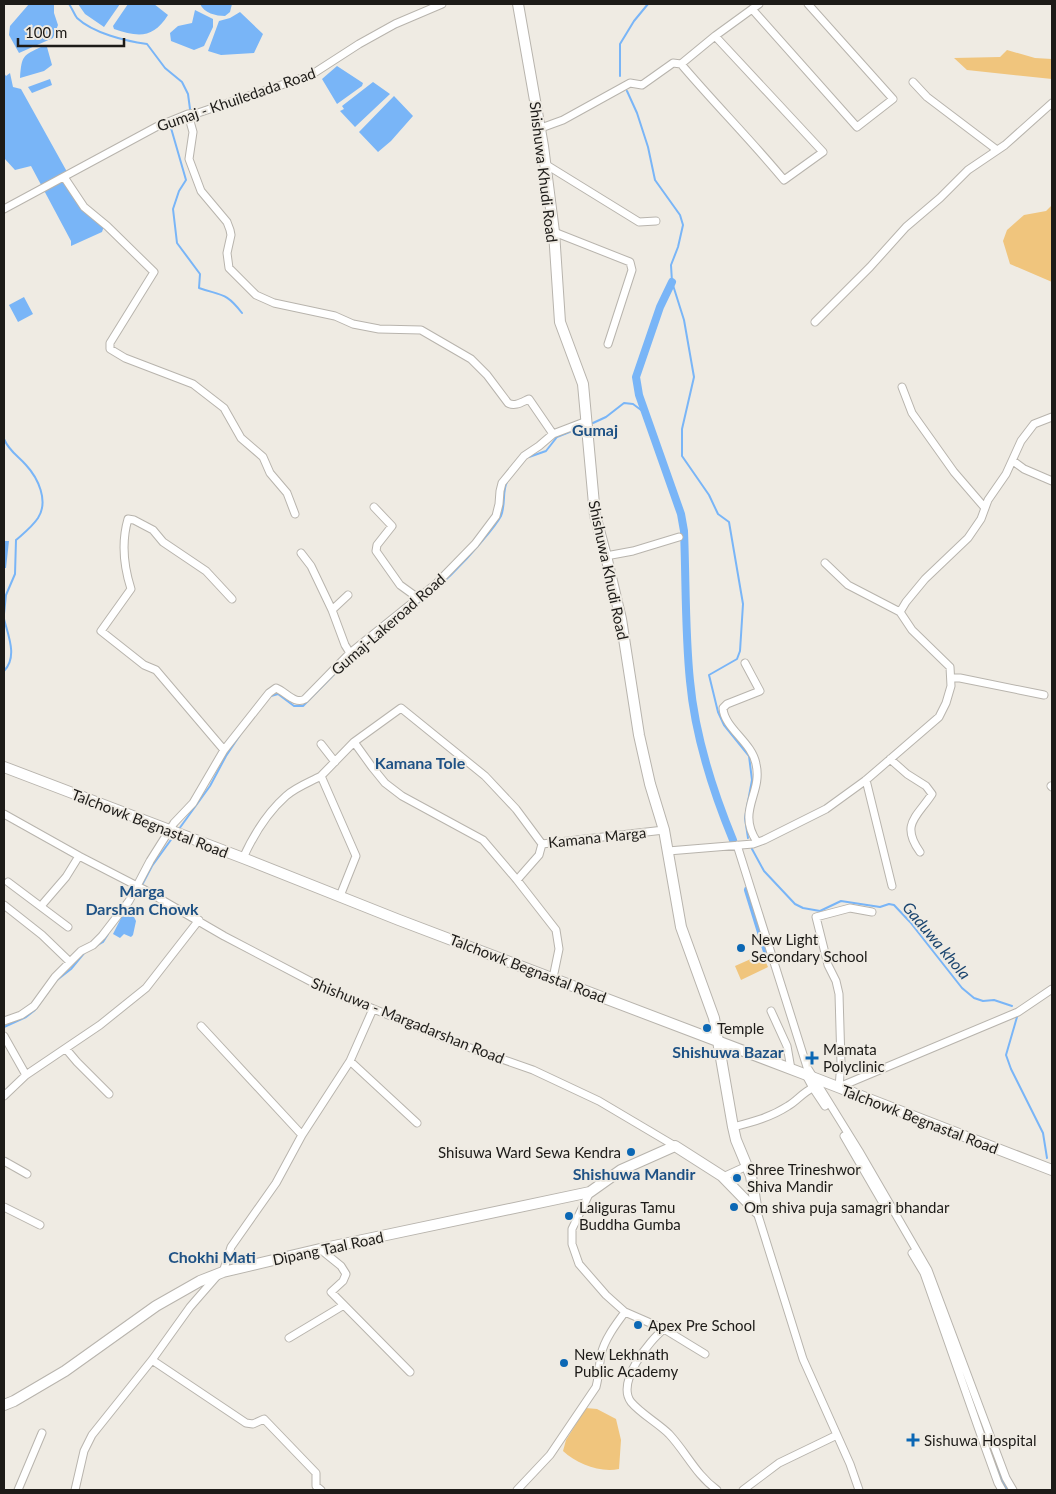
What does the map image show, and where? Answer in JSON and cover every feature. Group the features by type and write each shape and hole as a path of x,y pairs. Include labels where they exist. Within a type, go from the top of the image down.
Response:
{"main road":[{"name":"Shishuwa Khudi Road","path":"518,4 541,128 554,232 560,322 583,384 595,515 621,619 639,736 650,784 664,830 681,927 714,1018 733,1127 750,1176 757,1212"},
{"name":"Talchowk Begnastal Road","path":"4,767 1052,1170"},
{"path":"676,1146 723,1177 757,1212"},
{"name":"Dipang Taal Road","path":"4,1405 65,1371 156,1306 200,1281 220,1274 320,1249 590,1192 621,1170 676,1146"}],"street":[{"name":"Gumaj - Khuiledada Road","path":"4,209 156,127 188,114 198,113 312,75 358,44 395,24 442,4"},
{"path":"681,64 759,4"},
{"path":"752,9 857,128 894,99 808,4"},
{"path":"541,128 563,120 630,83 642,85 673,63 681,64 784,180 822,152 715,36"},
{"path":"912,82 927,97 997,150"},
{"path":"815,322 870,267 906,227 940,198 968,170 997,150 1052,103"},
{"path":"188,114 193,132 189,159 201,191 227,222 230,230 231,235 227,253 229,268 256,295 274,303 335,316 353,324 380,329 422,330 472,359 511,405 516,405 529,398 553,434"},
{"path":"545,164 639,222 656,221"},
{"path":"64,177 84,206 154,272 110,343 110,349 125,358 193,384 224,408 241,438 263,457 270,473 287,493 295,514"},
{"path":"554,232 630,262 632,270 608,344"},
{"path":"902,386 912,413 954,472 985,508"},
{"path":"900,612 925,579 968,538 982,519 988,500 1006,474 1021,441 1034,424 1052,417"},
{"name":"Gumaj-Lakeroad Road","path":"4,1021 34,1006 55,977 81,951 98,941 140,887 150,861 174,823 193,803 224,750 272,689 280,690 296,701 303,701 350,653 437,583 475,544 496,516 500,491 506,476 524,456 553,434 587,421"},
{"path":"1013,461 1024,469 1052,481"},
{"path":"374,507 392,526 377,545 376,551 400,585 418,598"},
{"path":"224,750 156,670 144,665 100,631 131,589 125,570 124,548 128,520 134,520 153,530 163,542 206,571 232,598"},
{"path":"606,556 633,551 679,537"},
{"path":"301,553 311,566 332,610 344,645 350,653"},
{"path":"668,851 757,842 826,809 866,780 939,717 951,686 948,664 932,651 912,630 900,612 848,585 825,563"},
{"path":"332,610 348,595"},
{"path":"745,663 760,691 727,704 723,711 730,725 749,748 756,764 756,788 750,804 748,822 757,842"},
{"path":"951,678 960,678 1044,695"},
{"name":"Kamana Marga","path":"243,858 249,844 266,820 287,796 321,776 354,742 401,708 485,776 516,809 542,844 664,830"},
{"path":"354,742 386,783 402,796 483,840 518,880 556,930 559,949 553,978"},
{"path":"321,744 335,762"},
{"path":"890,759 907,774 926,786 932,794 911,822 910,831 913,842 920,852"},
{"path":"321,776 356,856 340,896"},
{"path":"866,780 892,886"},
{"name":"Shishuwa - Margadarshan Road","path":"4,814 79,856 140,887 224,936 327,990 462,1045 533,1070 599,1101 676,1146"},
{"path":"518,880 539,855 542,844"},
{"path":"737,845 813,1088 846,1139 924,1273 1002,1490"},
{"path":"41,906 66,877 79,856"},
{"path":"8,882 68,926"},
{"path":"4,905 70,962"},
{"path":"872,912 850,908 816,917 828,965 836,981 839,994 841,1063 839,1087 1018,1012 1052,989"},
{"path":"4,1096 26,1075 100,1025 146,988 199,920"},
{"path":"75,1490 84,1451 92,1435 152,1360 190,1307 220,1274 231,1247 276,1183 302,1135 350,1061 373,1010"},
{"path":"772,1011 787,1046 791,1069"},
{"path":"201,1026 302,1135"},
{"path":"4,1036 26,1075"},
{"path":"66,1049 109,1094"},
{"path":"350,1061 417,1124"},
{"path":"809,1076 859,1151 928,1270 1006,1478 1013,1490"},
{"path":"733,1127 758,1121 773,1114 813,1088"},
{"path":"4,1161 27,1174"},
{"path":"723,1177 747,1166"},
{"path":"590,1192 572,1229 572,1244 579,1264 606,1295 625,1312 664,1329 705,1354"},
{"path":"4,1207 40,1225"},
{"path":"757,1212 803,1359 837,1434 859,1490"},
{"path":"320,1249 341,1266 346,1274 343,1280 331,1292 410,1372"},
{"path":"289,1338 344,1304"},
{"path":"517,1490 550,1455 596,1387 601,1353 615,1324 625,1312"},
{"path":"664,1329 653,1338 633,1367 627,1392 630,1401 670,1435 692,1465 717,1490"},
{"path":"152,1360 246,1423 253,1424 264,1418 316,1473 315,1484 321,1490"},
{"path":"18,1490 42,1433"},
{"path":"743,1490 779,1463 837,1434"}],"shaded area":[{"path":"1007,50 1035,58 1052,59 1052,79 967,70 954,58 1000,57"},
{"path":"1052,205 1052,282 1010,264 1003,241 1007,230 1024,215 1046,211"},
{"path":"762,954 768,967 741,980 735,966"},
{"path":"586,1408 597,1409 616,1419 621,1440 619,1469 604,1470 589,1466 575,1460 563,1451 566,1440"}],"water":[{"path":"29,4 54,4 54,13 58,25 53,38 19,53 9,35 10,26"},
{"path":"78,4 120,4 104,27 85,14"},
{"path":"128,4 154,4 168,15 157,28 144,34 130,34 114,29 113,26"},
{"path":"200,4 232,4 230,12 225,16 204,10"},
{"path":"195,10 213,19 213,27 204,46 194,50 171,41 170,33 178,26 192,23"},
{"path":"240,12 263,34 254,53 221,55 208,51 219,21 230,18"},
{"path":"43,46 47,47 52,65 44,71 20,78 24,57"},
{"path":"337,66 363,83 362,86 337,104 322,79"},
{"path":"4,73 6,76 10,73 13,87 21,89 66,170 78,199 105,223 102,232 71,246 71,241 31,166 15,170 4,158"},
{"path":"50,79 52,85 32,93 28,87"},
{"path":"373,82 390,94 355,127 340,111 344,109 342,106"},
{"path":"394,96 413,116 391,141 378,152 359,132"},
{"path":"24,297 33,314 18,322 9,305"},
{"path":"4,541 9,541 6,568 4,568"},
{"path":"127,912 132,913 136,921 133,935 131,937 124,934 120,938 113,934 121,918"}],"waterway":[{"path":"69,4 77,18 92,28 129,41 147,44 165,68 182,82 188,94 190,109"},
{"path":"620,76 620,44 634,21 648,4"},
{"path":"627,91 637,113 648,147 655,180 680,215 683,225 678,247 671,265 672,282 684,320 694,377 682,429 682,456 709,495 718,514 729,522 743,604 740,651 737,659 709,675 718,712 724,725 749,756 752,780 745,818 748,838"},
{"path":"178,121 171,128 186,180 179,191 173,209 177,243 200,274 199,288 227,298 242,313"},
{"path":"672,282 660,307 636,377 639,395 681,514 684,531 687,644 692,702 700,742 718,801 733,840"},
{"path":"593,423 606,417 624,403 633,404 645,413"},
{"path":"529,457 546,451 557,437 582,427"},
{"path":"4,439 34,476 41,490 42,497 41,511 38,518 16,540 15,574 6,595 4,614"},
{"path":"418,603 460,566 495,526 501,516 507,482"},
{"path":"4,619 11,646 10,659 4,671"},
{"path":"358,651 366,645"},
{"path":"271,696 278,694 294,706 303,706 354,654"},
{"path":"179,829 210,786 240,735"},
{"path":"142,885 152,866 173,837"},
{"name":"Gaduwa khola","path":"752,849 764,871 795,904 803,908 820,911 841,901 880,907 889,904 894,905 910,922 962,988 974,998 983,1001 994,1000 1012,1006"},
{"path":"748,890 768,955"},
{"path":"96,946 103,942 108,934"},
{"path":"57,980 71,969 85,952"},
{"path":"4,1027 26,1017 35,1010 48,992"},
{"name":"Gaduwa khola","path":"1017,1017 1006,1055 1043,1133 1047,1158"},
{"path":"979,1415 1008,1490"}],"place":[{"name":"New Light Secondary School","path":"741,948"},
{"name":"Temple","path":"707,1028"},
{"name":"Mamata Polyclinic","path":"812,1058"},
{"name":"Shisuwa Ward Sewa Kendra","path":"631,1152"},
{"name":"Shree Trineshwor Shiva Mandir","path":"737,1178"},
{"name":"Om shiva puja samagri bhandar","path":"734,1207"},
{"name":"Laliguras Tamu Buddha Gumba","path":"569,1216"},
{"name":"Apex Pre School","path":"638,1325"},
{"name":"New Lekhnath Public Academy","path":"564,1363"},
{"name":"Sishuwa Hospital","path":"913,1440"}],"district":[{"name":"Gumaj","path":"595,429"},
{"name":"Kamana Tole","path":"420,762"},
{"name":"Marga Darshan Chowk","path":"142,899"},
{"name":"Shishuwa Bazar","path":"728,1051"},
{"name":"Shishuwa Mandir","path":"634,1173"},
{"name":"Chokhi Mati","path":"212,1256"}]}
